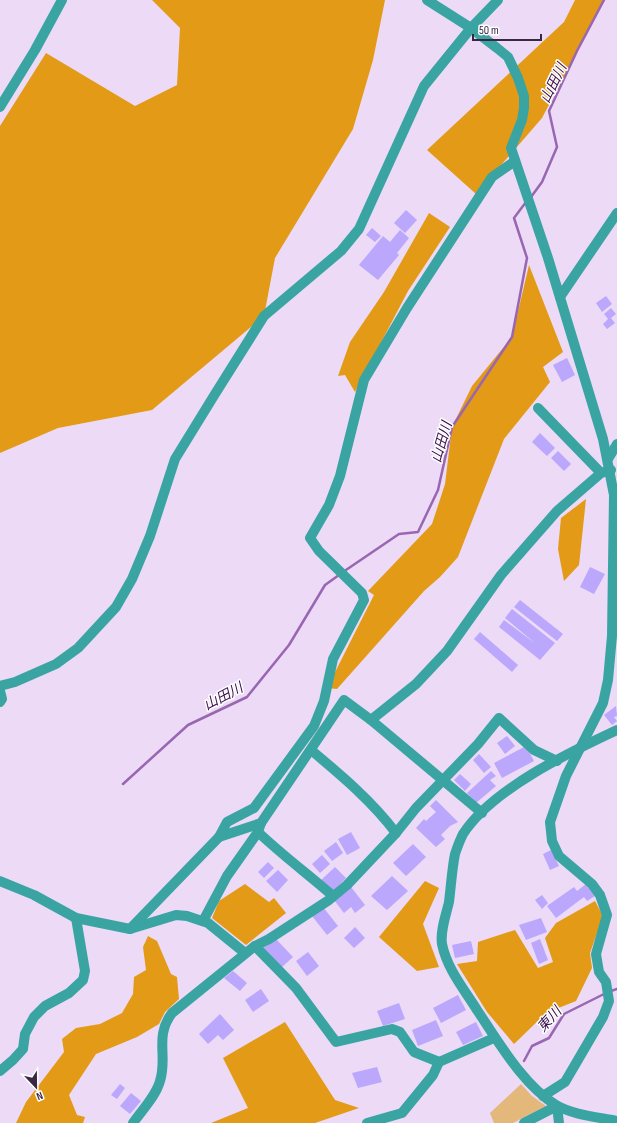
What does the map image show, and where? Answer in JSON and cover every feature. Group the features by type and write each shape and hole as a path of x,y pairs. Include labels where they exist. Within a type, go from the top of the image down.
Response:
{"street":[{"path":"0,107 35,50 62,0"},
{"path":"427,0 471,28 508,58 518,78 524,96 524,108 522,120 511,148 560,297 608,459"},
{"path":"0,686 15,682 56,664 78,648 116,607 132,579 150,536 175,459 188,436 264,316 341,251 359,230 424,86 471,28 498,0"},
{"path":"130,929 219,837 227,822 254,808 314,726 324,701 333,659 364,600 362,593 319,551 310,538 329,505 340,476 364,380 407,308 492,177 515,161"},
{"path":"560,297 617,213"},
{"path":"538,408 606,472 614,495 615,575 611,658 604,703 579,748 566,776 550,822 552,841 558,856 584,876 600,895 607,915 596,954 599,972 606,982 609,1001 603,1017 565,1082 543,1096"},
{"path":"371,720 416,684 447,651 506,569 557,511 606,472 608,459 617,444"},
{"path":"0,691 2,699 0,702"},
{"path":"203,921 227,876 344,700 371,720 482,813"},
{"path":"134,1123 160,1082 163,1066 161,1042 165,1022 172,1013 255,946 269,939 347,885 396,833 416,808 478,744 499,718 534,750 557,761"},
{"path":"617,730 579,748 536,772 500,796 482,813 463,835 456,853 442,942 448,965 494,1038 543,1096 557,1106 570,1111 617,1121"},
{"path":"311,750 353,785 381,813 396,833"},
{"path":"219,837 260,827"},
{"path":"260,827 280,854 305,871 333,896"},
{"path":"0,881 34,895 76,918 130,929 176,915 187,916 208,922 245,954"},
{"path":"0,1071 13,1060 22,1049 25,1034 34,1017 45,1006 69,993 83,980 85,971 76,918"},
{"path":"255,946 296,988 336,1042 392,1029 400,1032 414,1052 439,1062"},
{"path":"367,1123 402,1113 433,1075 439,1062 494,1038"},
{"path":"524,1123 557,1106"},
{"path":"557,1106 559,1123"}],"shaded area":[{"path":"152,0 385,0 373,60 353,129 275,258 264,316 152,410 58,428 0,453 0,126 46,53 135,106 177,85 180,28"},
{"path":"575,0 604,0 542,118 476,194 427,150 564,22"},
{"path":"429,213 450,227 408,291 355,392 345,375 338,376 350,342 384,292"},
{"path":"529,265 563,352 543,367 550,382 504,439 458,557 440,577 424,591 337,689 327,688 374,595 368,591 432,524 445,484 452,427 472,386 512,337"},
{"path":"586,499 579,565 564,581 558,549 561,518"},
{"path":"425,881 439,888 423,924 439,967 417,971 379,937"},
{"path":"245,884 269,902 274,898 286,913 246,945 212,918 219,901"},
{"path":"595,901 603,916 590,953 592,968 576,1001 546,1013 514,1044 487,1012 457,964 477,961 478,942 515,930 538,968 553,962 545,938 556,923"},
{"path":"148,936 157,941 171,974 177,977 179,999 165,1012 159,1024 137,1037 96,1054 69,1095 77,1115 85,1117 83,1123 16,1123 26,1102 64,1052 62,1039 76,1028 100,1024 122,1013 133,994 134,977 146,970 143,947"},
{"path":"285,1022 335,1100 359,1108 315,1123 211,1123 248,1108 223,1058"},
{"path":"521,1084 532,1096 546,1106 513,1123 494,1123 490,1113"}],"building":[{"path":"406,210 417,220 405,233 394,223"},
{"path":"372,228 381,236 375,242 366,235"},
{"path":"400,230 409,238 397,253 399,255 378,280 359,265 383,236 390,242"},
{"path":"606,296 612,304 602,312 596,303"},
{"path":"611,308 616,314 611,318 615,323 607,329 603,324 608,319 604,314"},
{"path":"567,358 575,375 562,382 553,365"},
{"path":"540,433 555,448 547,456 532,442"},
{"path":"558,451 571,464 564,471 551,458"},
{"path":"590,567 605,574 594,594 580,587"},
{"path":"520,600 563,634 557,641 514,607"},
{"path":"512,609 555,643 540,660 499,627 504,620 536,644 505,618"},
{"path":"480,632 518,665 512,672 474,639"},
{"path":"616,706 617,716 614,717 617,721 612,725 604,715"},
{"path":"507,736 515,746 505,754 497,743"},
{"path":"526,746 534,761 502,778 494,763"},
{"path":"479,754 491,767 484,773 473,760"},
{"path":"491,771 496,776 490,780 496,786 476,803 467,793"},
{"path":"460,774 471,784 465,791 454,780"},
{"path":"436,800 458,822 450,826 441,835 445,839 436,847 416,828 424,819 426,821 436,812 430,806"},
{"path":"351,832 360,848 347,855 338,839"},
{"path":"336,842 343,853 332,861 324,851"},
{"path":"413,844 426,857 406,876 393,863"},
{"path":"551,850 559,866 550,870 543,854"},
{"path":"322,855 330,864 320,873 312,864"},
{"path":"268,862 274,868 264,878 258,872"},
{"path":"335,867 346,878 332,893 320,881"},
{"path":"278,870 288,880 277,892 266,881"},
{"path":"392,876 408,891 387,910 371,896"},
{"path":"586,884 595,896 587,901 584,897 556,918 547,906 574,887 577,891"},
{"path":"351,887 365,905 355,913 351,907 344,913 334,900"},
{"path":"542,895 548,903 542,909 535,900"},
{"path":"323,907 338,926 327,935 312,916"},
{"path":"541,918 547,932 526,940 519,925"},
{"path":"355,927 365,938 354,948 344,938"},
{"path":"276,939 293,957 281,968 262,949"},
{"path":"540,939 548,960 539,964 531,943"},
{"path":"471,941 474,954 455,958 452,945"},
{"path":"308,952 319,966 307,976 296,961"},
{"path":"233,971 247,983 240,991 224,978"},
{"path":"261,989 269,1001 253,1012 245,1000"},
{"path":"458,995 466,1010 441,1023 433,1008"},
{"path":"399,1003 405,1019 383,1026 377,1011"},
{"path":"220,1014 234,1030 223,1040 218,1035 208,1044 199,1034"},
{"path":"436,1020 443,1036 418,1046 412,1030"},
{"path":"476,1022 483,1036 463,1045 456,1032"},
{"path":"377,1067 382,1082 358,1088 352,1073"},
{"path":"120,1084 125,1088 117,1099 111,1095"},
{"path":"131,1093 141,1101 130,1114 120,1106"}],"waterway":[{"name":"山田川","path":"531,197 542,182 557,147 549,111 577,51 604,0"},
{"name":"山田川","path":"343,572 399,534 418,532 438,490 452,427 512,337 527,258 514,218 526,202"},
{"name":"山田川","path":"123,784 188,725 247,697 289,645 325,585 339,575"},
{"name":"東川","path":"611,991 617,989"},
{"name":"東川","path":"524,1061 532,1046 549,1038 564,1014 606,993"}]}
